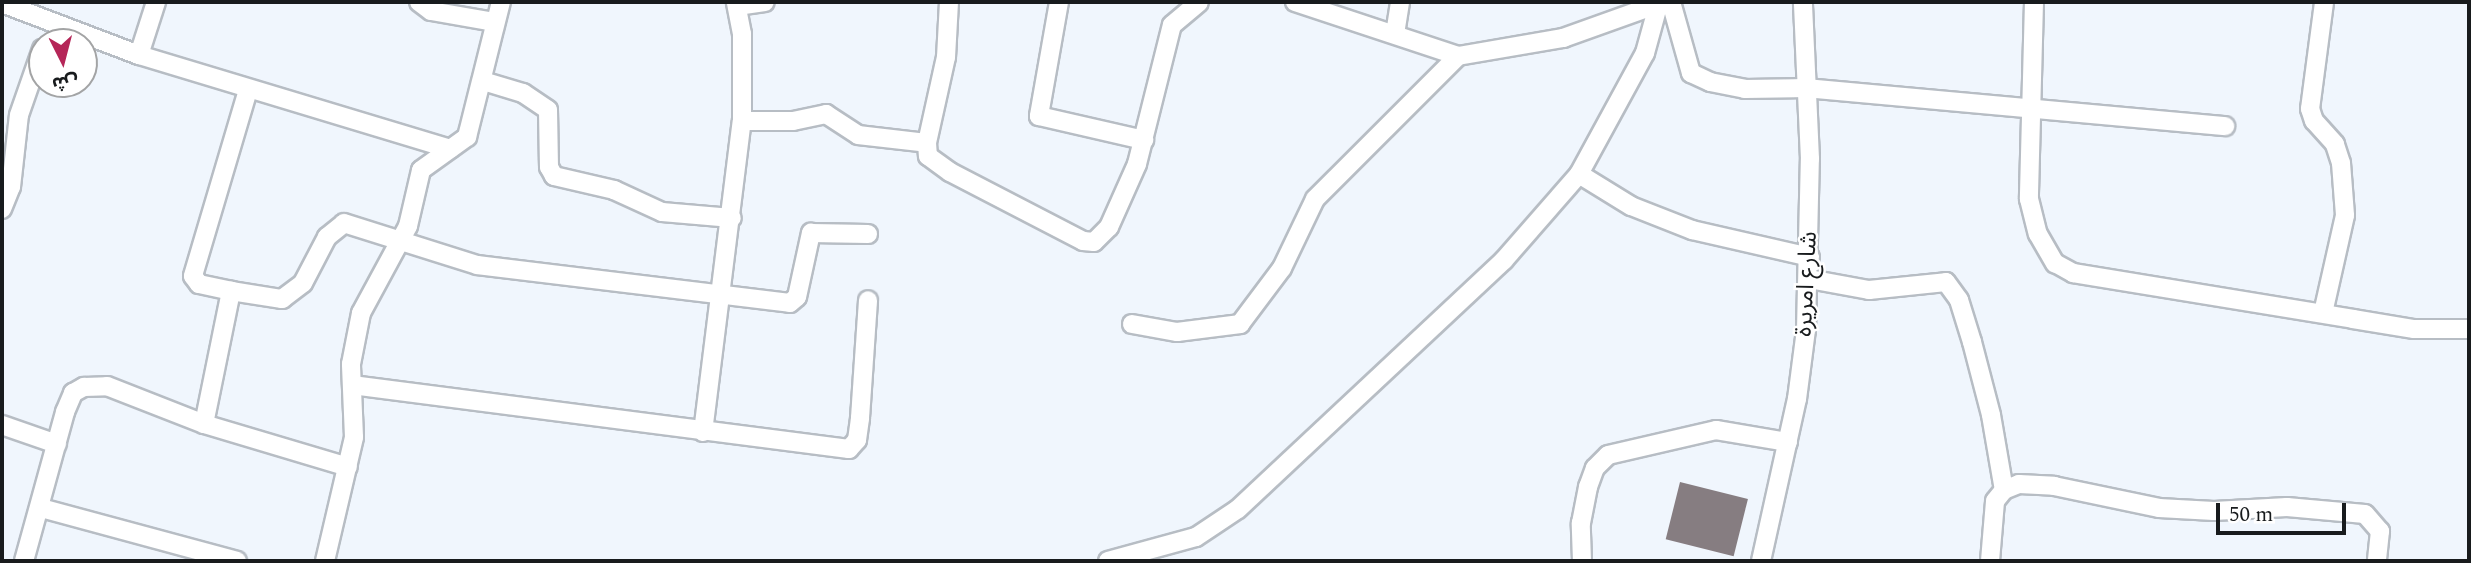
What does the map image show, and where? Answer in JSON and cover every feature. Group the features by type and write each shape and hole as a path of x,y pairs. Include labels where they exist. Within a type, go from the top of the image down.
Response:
{"street":[{"path":"139,55 156,2"},
{"path":"419,2 431,11 495,22"},
{"path":"325,561 354,437 352,385 361,313 401,238 421,170 467,137 501,2"},
{"path":"703,432 732,218 742,121 736,4 765,2"},
{"path":"949,2 944,68 926,143 928,156 950,172 1083,241 1094,242 1109,227 1124,197 1144,140 1172,25 1199,2"},
{"path":"1059,2 1039,116 1144,140"},
{"path":"1295,2 1458,56 1563,38 1663,3"},
{"path":"1395,34 1400,2"},
{"name":"شارع امريرة","path":"1760,561 1797,399 1809,279 1803,2"},
{"path":"2034,2 2028,107 2031,210 2038,234 2055,263 2073,273 2414,329 2469,328"},
{"path":"2323,313 2345,215 2342,163 2335,144 2310,109 2325,2"},
{"path":"2,3 139,55 247,90 450,149"},
{"path":"1663,3 1691,73 1710,82 1745,89 1806,88 2225,126"},
{"path":"1108,561 1196,537 1238,509 1484,280 1579,174 1645,53 1663,3"},
{"path":"49,28 51,21"},
{"path":"1132,324 1168,332 1240,324 1282,268 1315,199 1458,56"},
{"path":"483,82 523,93 548,110 549,167 554,176 614,190 662,212 732,218"},
{"path":"2,209 11,187 9,131 28,84"},
{"path":"247,90 194,276 199,284 282,299 303,283 327,237 344,223 401,238 477,265 793,302 811,233 868,234"},
{"path":"742,121 793,121 826,114 858,135 926,143"},
{"path":"1579,174 1631,206 1692,230 1810,257"},
{"path":"1809,279 1869,290 1946,282 1959,300 1972,342 1991,415 2004,490"},
{"path":"204,424 231,291"},
{"path":"352,385 703,432 853,447 860,418 868,300"},
{"path":"24,561 70,398 77,390 90,386 107,386 204,424 348,467"},
{"path":"2,425 57,444"},
{"path":"1582,561 1581,523 1588,487 1595,468 1608,455 1716,430 1788,442"},
{"path":"1990,561 1995,501 2004,490 2019,484 2054,486 2159,508 2214,511 2287,507 2365,514 2380,531 2377,561"},
{"path":"41,508 237,561"}],"building":[{"path":"1680,482 1748,499 1734,556 1666,539"}]}
